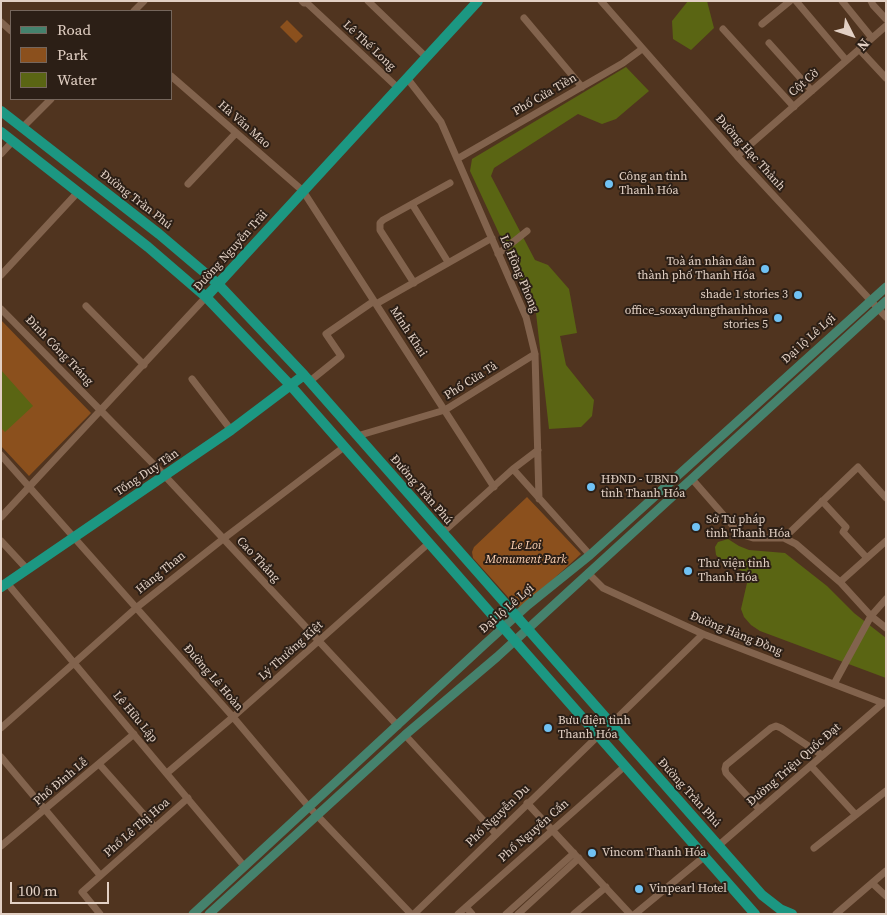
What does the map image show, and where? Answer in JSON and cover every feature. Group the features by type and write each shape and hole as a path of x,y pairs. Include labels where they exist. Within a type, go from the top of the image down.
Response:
{"highway":[{"name":"Đường Nguyễn Trãi","path":"206,297 478,1"},
{"name":"Đường Trần Phú","path":"1,111 159,234 218,284 307,378 718,846 762,894 780,908 792,914"},
{"path":"13,141 23,127"},
{"path":"1,132 148,247 206,297 291,386 755,914"},
{"name":"Tống Duy Tân","path":"4,585 165,476 291,386 307,378"},
{"path":"344,447 357,436"},
{"path":"652,796 665,785"}],"main road":[{"name":"Đại lộ Lê Lợi","path":"193,914 503,628 590,555 886,286"},
{"name":"Đại lộ Lê Lợi","path":"209,914 405,735 514,641 886,301"},
{"path":"723,434 732,442"}],"street":[{"path":"135,10 144,1"},
{"name":"Lê Thế Long","path":"302,1 304,4 307,3 398,88"},
{"path":"368,1 377,4 426,57"},
{"name":"Đường Hạc Thành","path":"601,1 737,156 886,317"},
{"path":"762,24 790,1"},
{"path":"796,1 846,60"},
{"path":"842,1 872,38"},
{"path":"871,1 886,18"},
{"path":"524,18 582,87"},
{"name":"Cột Cờ","path":"737,156 886,26"},
{"path":"723,29 794,107"},
{"path":"769,43 812,91"},
{"name":"Phố Cửa Tiền","path":"457,159 623,63 642,49"},
{"path":"859,49 886,78"},
{"name":"Hà Văn Mao","path":"172,77 303,191"},
{"name":"Lê Hồng Phong","path":"407,78 441,122 526,317 535,354 539,499"},
{"path":"23,127 50,100"},
{"path":"188,184 236,133"},
{"path":"1,154 13,141"},
{"path":"414,283 379,226 383,220 450,183"},
{"name":"Minh Khai","path":"303,191 494,487"},
{"path":"1,275 78,192"},
{"path":"412,204 448,262"},
{"path":"498,254 527,231"},
{"path":"307,378 341,356 326,334 375,302 414,283 492,238"},
{"name":"Đường Nguyễn Trãi","path":"1,517 206,297"},
{"path":"86,306 144,365"},
{"name":"Đinh Công Tráng","path":"1,309 101,410"},
{"name":"Phố Cửa Tả","path":"357,436 445,410 535,354"},
{"path":"192,379 231,430"},
{"name":"Cao Thắng","path":"101,410 398,726"},
{"name":"Hàng Than","path":"1,728 136,608 223,538 344,447"},
{"path":"442,533 513,469 538,450"},
{"name":"Đường Lê Hoàn","path":"1,455 233,717 309,807 412,914"},
{"path":"784,538 858,467 886,498"},
{"path":"513,469 590,555"},
{"path":"692,479 740,534 753,538 784,538 796,544 840,582 871,616 886,628"},
{"path":"822,501 846,527 843,532 867,558"},
{"path":"840,582 886,541"},
{"path":"1,542 27,569"},
{"name":"Lý Thường Kiệt","path":"167,773 429,543"},
{"name":"Đường Hàng Đồng","path":"588,573 602,588 703,634 884,703"},
{"name":"Lê Hữu Lập","path":"4,585 75,664 244,866"},
{"path":"834,684 871,616 886,599"},
{"path":"611,724 703,634"},
{"name":"Đường Triệu Quốc Đạt","path":"718,846 884,703"},
{"path":"760,810 726,773 726,765 776,726 822,756"},
{"name":"Phố Đinh Lễ","path":"1,846 100,765 134,734"},
{"path":"405,735 496,834"},
{"name":"Phố Nguyễn Du","path":"412,914 598,736"},
{"name":"Phố Lê Thị Hoa","path":"1,757 100,876"},
{"path":"100,765 155,827"},
{"name":"Phố Nguyễn Cẩn","path":"458,914 625,766"},
{"path":"810,766 856,815"},
{"path":"814,848 886,791"},
{"name":"Phố Lê Thị Hoa","path":"100,914 82,892 188,798"},
{"path":"528,803 630,914"},
{"path":"506,914 576,856"},
{"path":"518,914 576,856"},
{"path":"635,914 705,856"},
{"path":"836,914 886,871"},
{"path":"872,883 886,896"},
{"path":"574,914 606,887"},
{"path":"466,907 472,914"}],"green space":[{"path":"287,20 303,36 296,43 280,27"},
{"path":"1,320 91,413 29,476 1,446"},
{"name":"Le Loi Monument Park","path":"527,497 581,554 521,607 516,606 473,558 472,552 474,547"}],"water":[{"path":"688,1 707,1 714,28 691,50 673,39 672,21"},
{"path":"626,67 649,91 616,119 602,124 578,114 494,168 491,176 535,260 548,265 569,289 577,333 560,336 566,365 594,400 592,416 581,427 549,429 536,313 470,171 472,159"},
{"path":"1,370 33,406 5,432 1,428"},
{"path":"728,539 749,550 785,553 827,586 854,613 886,638 886,678 760,631 751,625 744,617 741,609 747,583 746,573 722,561 716,555 715,547 718,542"}],"place":[{"name":"Công an tỉnh Thanh Hóa","path":"609,184"},
{"name":"Toà án nhân dân thành phố Thanh Hóa","path":"765,269"},
{"name":"shade 1 stories 3","path":"798,295"},
{"name":"office_soxaydungthanhhoa stories 5","path":"778,318"},
{"name":"HĐND - UBND tỉnh Thanh Hóa","path":"591,487"},
{"name":"Sở Tư pháp tỉnh Thanh Hóa","path":"696,527"},
{"name":"Thư viện tỉnh Thanh Hóa","path":"688,571"},
{"name":"Bưu điện tỉnh Thanh Hóa","path":"548,728"},
{"name":"Vincom Thanh Hóa","path":"592,853"},
{"name":"Vinpearl Hotel","path":"639,889"}]}
